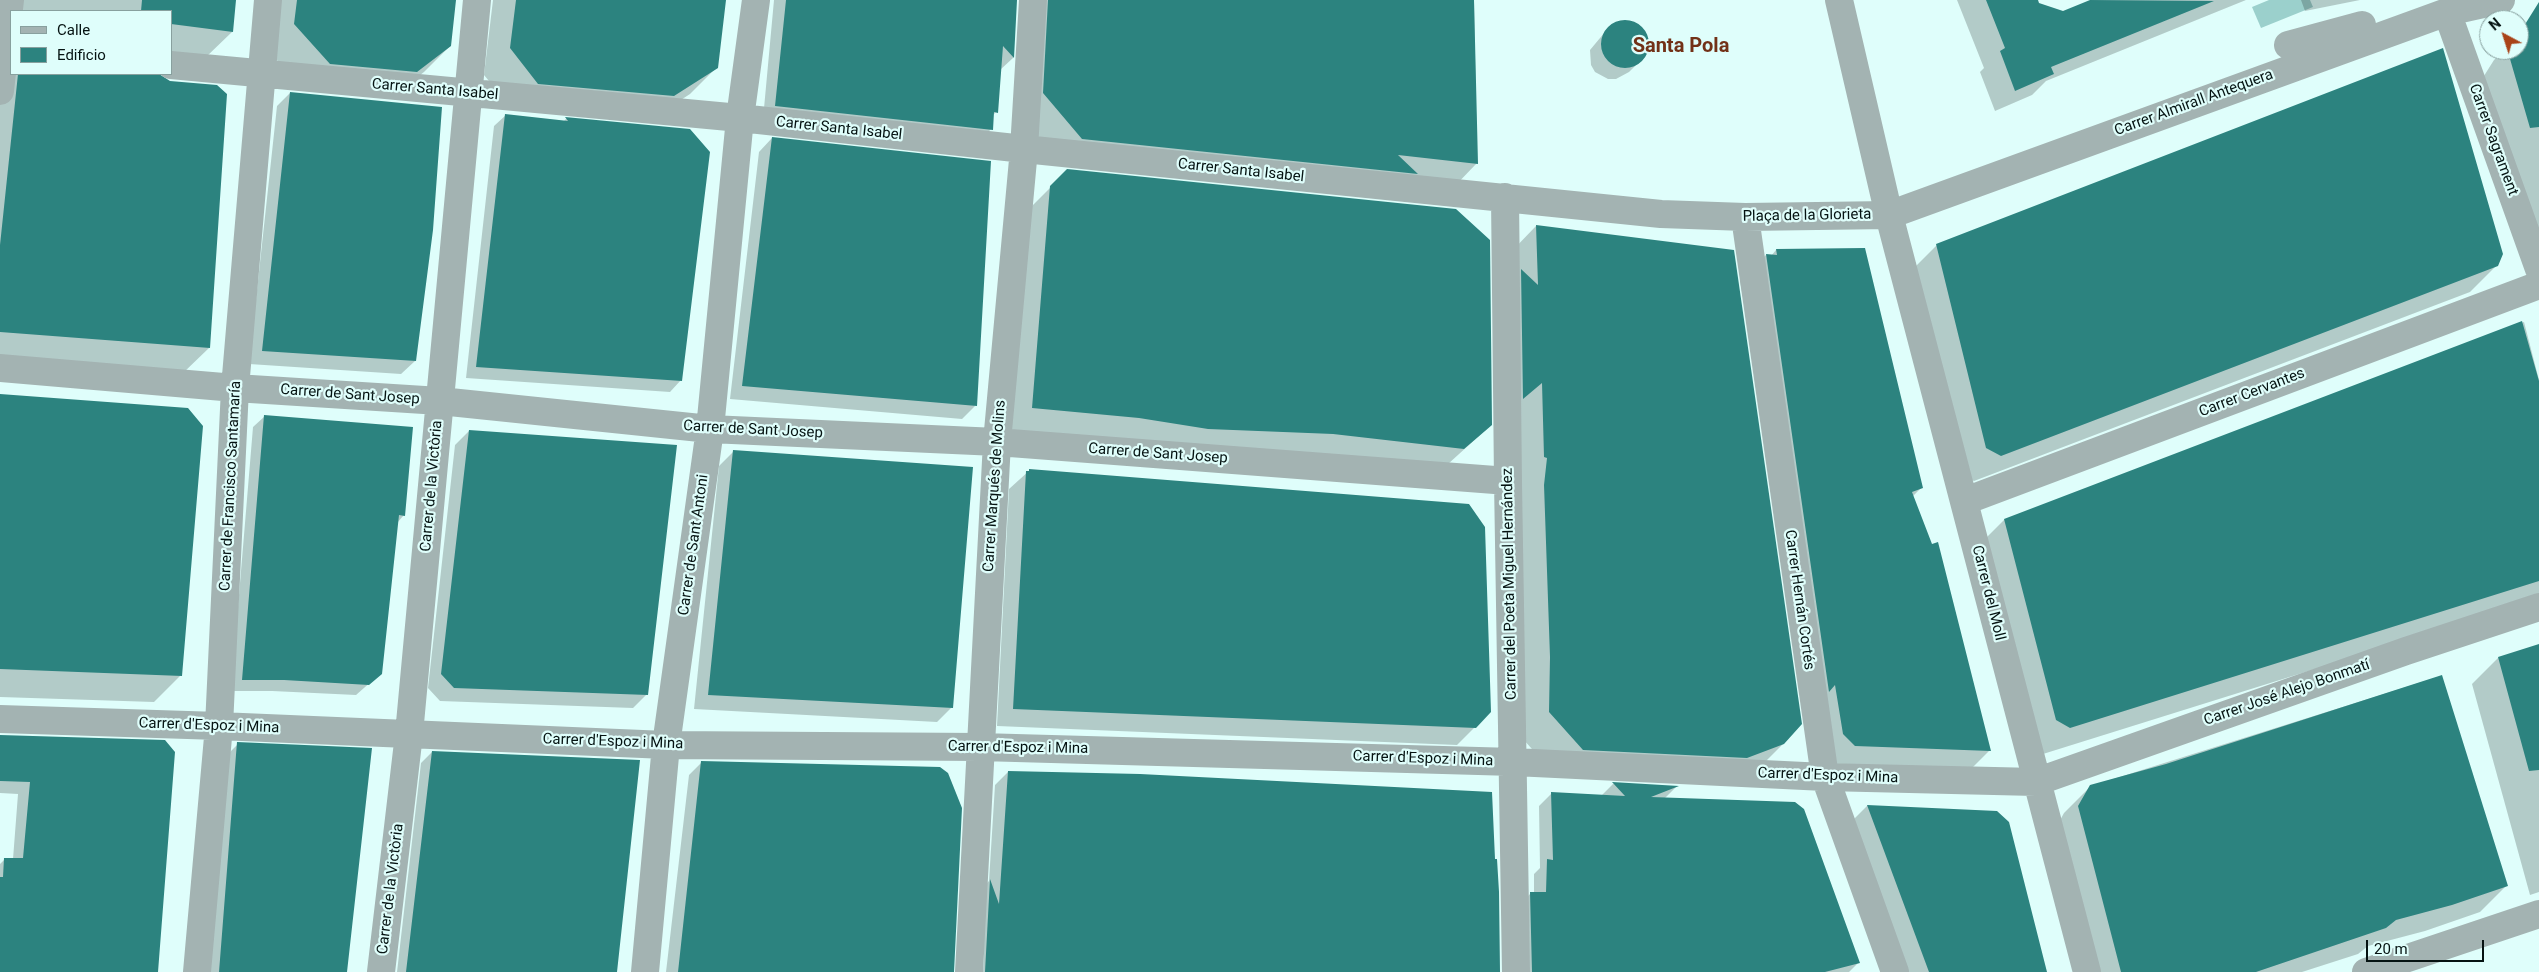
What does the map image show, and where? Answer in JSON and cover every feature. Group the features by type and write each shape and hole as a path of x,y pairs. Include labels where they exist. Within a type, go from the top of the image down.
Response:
{"street":[{"path":"0,91 10,0"},
{"name":"Carrer de Francisco Santamaría","path":"197,972 219,726 235,388 268,0"},
{"name":"Carrer de la Victòria","path":"381,972 409,734 477,0"},
{"name":"Carrer de Sant Antoni","path":"645,972 666,745 710,429 740,118 756,0"},
{"name":"Carrer Marqués de Molins","path":"969,972 997,442 1024,149 1033,0"},
{"name":"Plaça de la Glorieta","path":"1506,196 1661,214 1745,217 1889,215 1839,0"},
{"name":"Carrer Almirall Antequera","path":"1889,215 2447,12 2501,0"},
{"path":"2288,44 2416,10 2447,12"},
{"name":"Carrer Sagrament","path":"2447,12 2539,269"},
{"name":"Carrer Santa Isabel","path":"172,65 262,75 469,92 740,118 1024,149 1506,196"},
{"name":"Carrer del Poeta Miguel Hernández","path":"1506,196 1508,482 1516,972"},
{"name":"Carrer del Moll","path":"1889,215 2087,972"},
{"name":"Carrer Hernán Cortés","path":"1745,217 1825,777 1895,972"},
{"name":"Carrer Cervantes","path":"1965,501 2539,285"},
{"name":"Carrer de Sant Josep","path":"0,368 235,388 440,401 710,429 997,442 1508,482"},
{"name":"Carrer José Alejo Bonmatí","path":"2036,782 2406,651 2539,607"},
{"name":"Carrer d'Espoz i Mina","path":"0,719 219,726 666,745 980,747 1514,762 1825,777 2036,782"},
{"path":"2366,972 2539,914"}],"shaded area":[{"path":"2269,0 2310,0 2313,7 2261,28 2252,7"}],"building":[{"path":"142,0 236,0 233,32 172,24 172,10 141,10"},
{"path":"297,0 456,0 451,46 417,72 330,64 294,24"},
{"path":"516,0 726,0 718,68 674,96 538,84 510,48"},
{"path":"786,0 1017,0 1014,58 1003,46 998,113 994,112 993,130 775,106"},
{"path":"1048,0 1474,0 1478,164 1398,155 1418,174 1082,139 1043,93"},
{"path":"1986,0 2038,0 2039,3 2063,11 2090,0 2214,1 2051,67 2054,74 2015,91 2000,51 2005,48"},
{"path":"2539,2 2539,127 2530,128 2510,60 2529,60 2529,18"},
{"path":"1620,20 1630,20 1642,27 1649,39 1649,49 1642,61 1630,68 1620,68 1612,64 1605,57 1601,49 1601,39 1605,31 1612,24"},
{"path":"2443,48 2503,254 2498,266 2001,456 1986,448 1936,244"},
{"path":"18,75 161,75 170,81 217,85 227,94 210,348 0,332 0,245"},
{"path":"290,92 442,107 433,230 416,361 262,351"},
{"path":"505,114 568,121 565,117 690,129 710,152 682,381 476,367"},
{"path":"772,137 991,161 977,406 742,386"},
{"path":"1067,169 1456,209 1490,240 1492,425 1464,449 1333,434 1208,429 1139,418 1032,408 1050,186"},
{"path":"1536,225 1734,250 1802,724 1784,744 1747,758 1583,750 1549,712 1550,657 1544,485 1547,458 1544,457 1542,383 1523,399 1521,269 1538,285"},
{"path":"1865,248 1923,488 1912,492 1932,544 1938,542 1991,751 1855,746 1843,734 1835,685 1829,692 1766,254 1777,255 1776,249"},
{"path":"2522,321 2539,381 2539,581 2070,728 2056,720 2004,519"},
{"path":"0,394 188,408 203,426 182,676 0,669"},
{"path":"264,415 413,427 405,516 399,515 382,674 369,685 284,680 242,680"},
{"path":"469,430 677,445 648,695 454,688 441,674"},
{"path":"733,450 973,467 953,708 708,695"},
{"path":"1029,469 1469,504 1485,527 1491,712 1476,728 1013,709 1026,471 1029,471"},
{"path":"2539,644 2539,770 2529,771 2498,657"},
{"path":"2442,675 2508,886 2452,905 2396,920 2386,928 2256,972 2121,972 2078,806 2090,785 2166,764"},
{"path":"0,735 165,740 175,752 158,972 0,972 0,877 3,877 4,858 23,858 30,782 0,781"},
{"path":"237,742 372,748 347,972 219,972"},
{"path":"432,751 640,760 617,972 406,972"},
{"path":"701,761 940,767 948,773 962,808 954,972 678,972"},
{"path":"1008,771 1140,774 1492,792 1495,859 1497,859 1499,892 1500,972 985,972 990,879 999,904"},
{"path":"1612,782 1679,786 1651,797 1795,802 1804,809 1860,963 1825,972 1532,972 1530,892 1546,892 1547,859 1553,860 1551,792 1625,796"},
{"path":"1867,805 1997,811 2009,822 2047,972 1929,972"}],"district":[{"name":"Santa Pola","path":"1681,47"}]}
